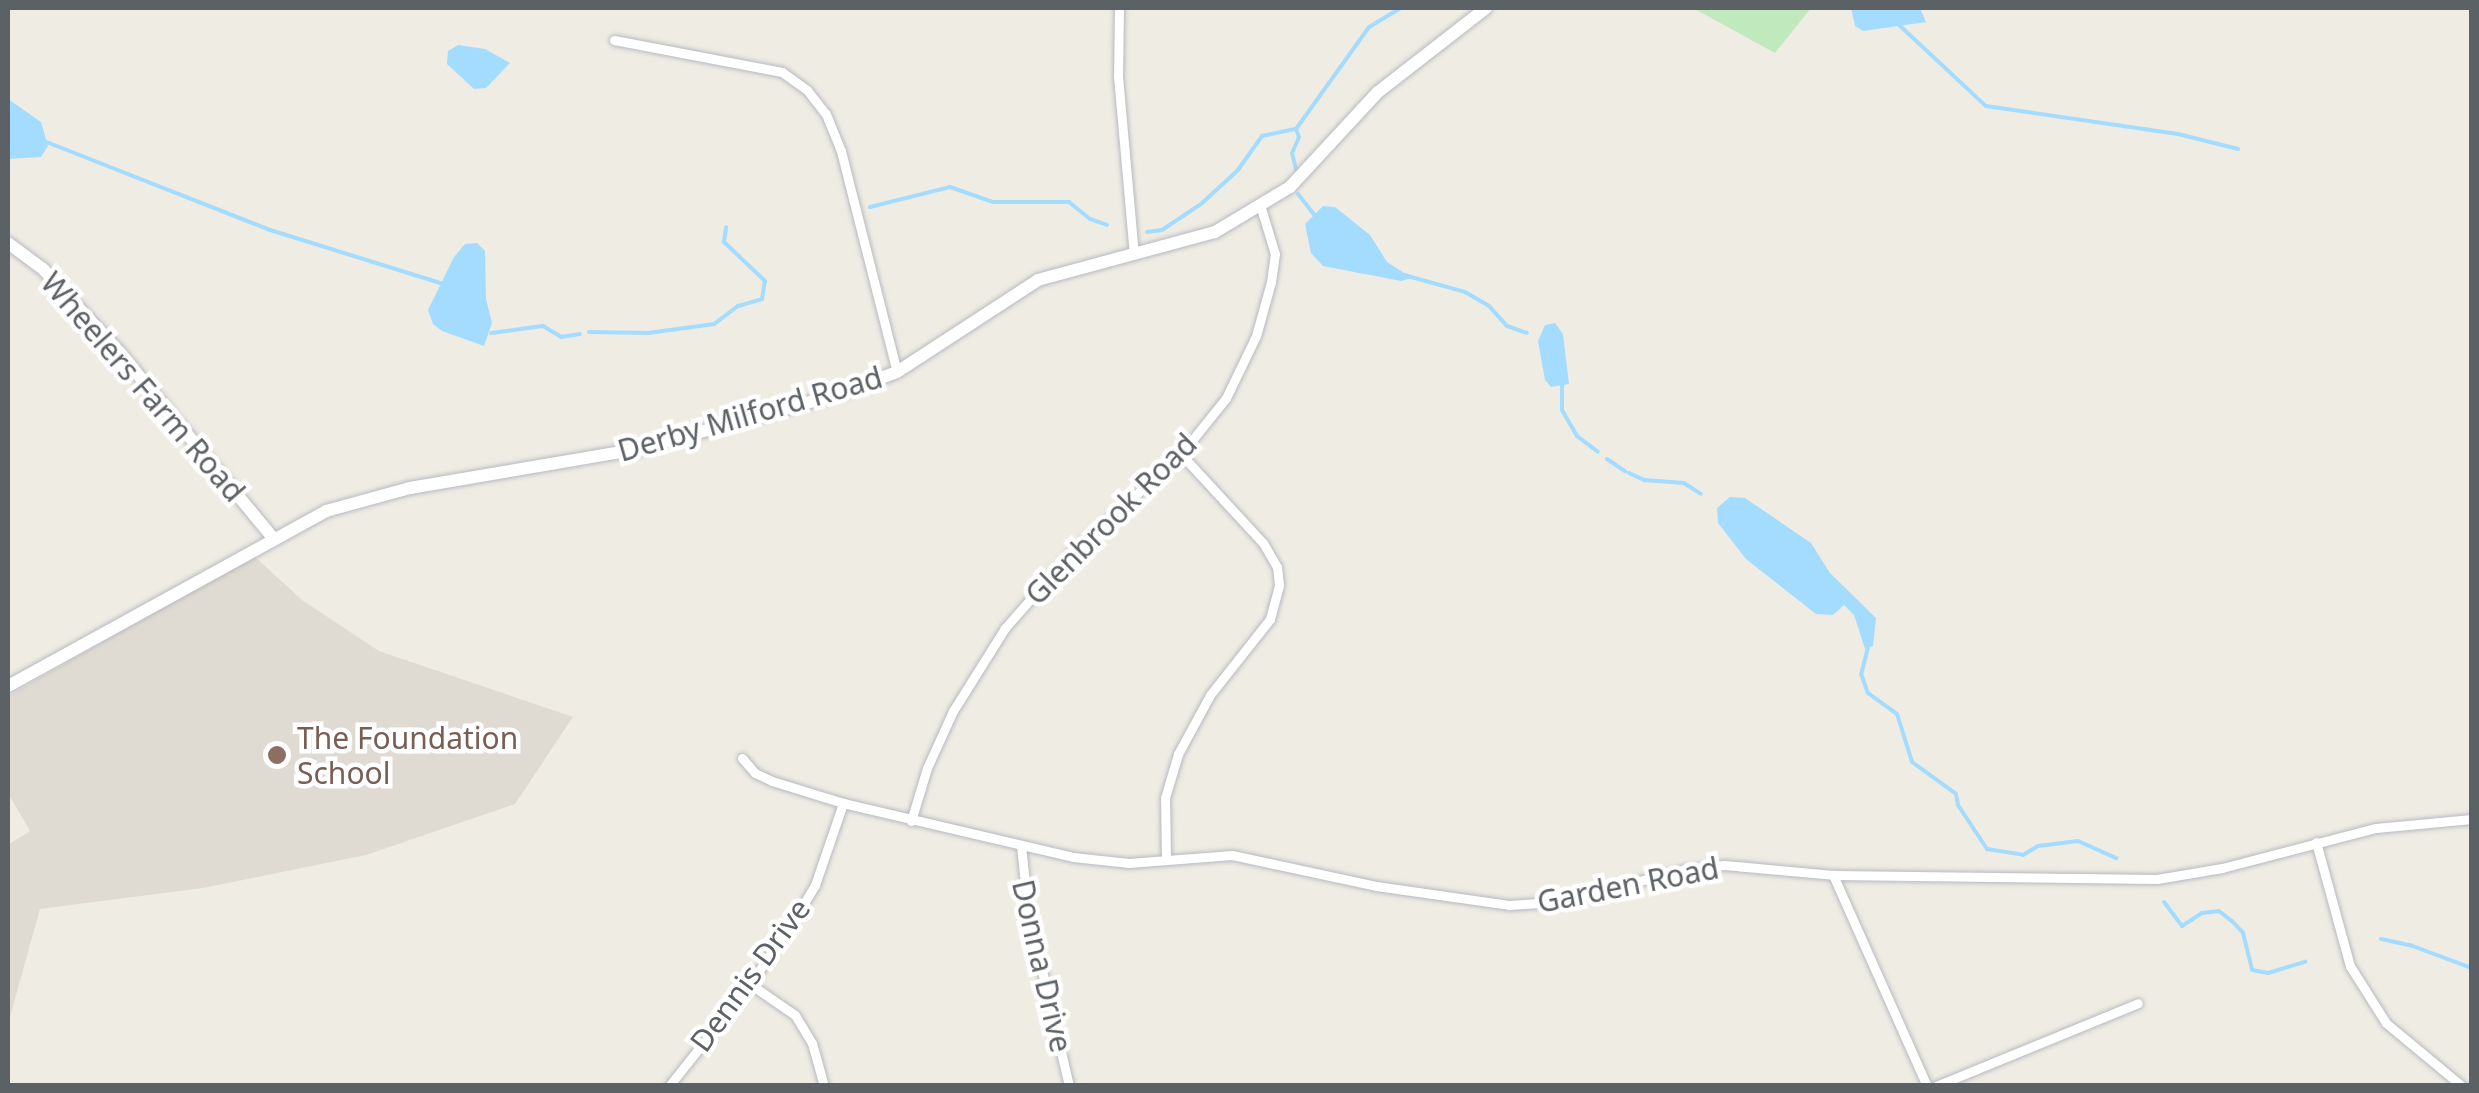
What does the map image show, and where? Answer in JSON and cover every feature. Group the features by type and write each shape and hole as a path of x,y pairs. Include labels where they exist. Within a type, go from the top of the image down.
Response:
{"main road":[{"name":"Derby Milford Road","path":"8,686 326,511 377,496 638,449 832,396 897,372 1038,280 1188,242 1261,208 1306,172 1393,80 1486,8"},
{"name":"Wheelers Farm Road","path":"8,243 43,270 120,353 272,538"}],"street":[{"path":"1119,8 1118,76 1134,254"},
{"path":"614,40 782,72 807,90 826,114 841,151 897,372"},
{"name":"Glenbrook Road","path":"910,821 927,768 953,711 1004,628 1070,554 1181,454 1226,398 1261,322 1274,254 1261,208"},
{"path":"1166,859 1165,798 1178,754 1210,695 1270,619 1279,585 1277,567 1264,543 1181,454"},
{"name":"Garden Road","path":"742,758 756,773 772,781 910,821 1020,846 1106,862 1232,855 1430,896 1529,905 1707,866 1834,875 2157,879 2222,868 2376,828 2472,819"},
{"name":"Dennis Drive","path":"669,1086 750,984 815,884 843,803"},
{"path":"2316,842 2350,966 2386,1024 2462,1086"},
{"name":"Donna Drive","path":"1020,846 1025,896 1069,1086"},
{"path":"1834,875 1926,1086"},
{"path":"750,984 794,1015 812,1043 824,1086"},
{"path":"1936,1086 2138,1003"}],"shaded area":[{"name":"The Foundation School","path":"254,556 302,600 379,651 573,717 515,804 366,855 203,888 40,909 8,1024 8,845 30,831 8,793 8,696"}],"green space":[{"path":"1693,8 1811,8 1775,53"}],"water":[{"path":"1851,8 1920,8 1926,22 1863,31 1855,26"},
{"path":"458,45 485,49 510,63 486,88 474,89 447,64 448,51"},
{"path":"8,99 41,122 48,146 41,157 8,159"},
{"path":"1323,206 1335,207 1370,235 1387,262 1412,278 1401,281 1323,266 1311,253 1305,224"},
{"path":"477,243 485,251 486,299 492,323 484,346 442,331 433,324 428,310 454,257 465,244"},
{"path":"1555,323 1563,334 1569,384 1551,387 1545,380 1538,341 1545,325"},
{"path":"1730,497 1745,498 1811,543 1830,573 1876,618 1873,646 1865,649 1854,615 1844,605 1833,615 1816,614 1746,559 1718,523 1717,508"}],"waterway":[{"path":"1296,169 1292,153 1299,137 1296,129 1369,27 1401,8"},
{"path":"1898,24 1986,106 2178,134 2238,149"},
{"path":"1147,232 1162,230 1201,204 1238,170 1262,136 1296,129"},
{"path":"44,141 267,229 444,284"},
{"path":"870,207 950,187 993,202 1069,202 1090,219 1107,225"},
{"path":"1298,194 1315,216"},
{"path":"589,332 648,333 714,324 738,306 762,299 765,281 724,242 726,227"},
{"path":"1404,275 1465,292 1489,306 1507,326 1527,333"},
{"path":"491,333 543,326 561,337 580,334"},
{"path":"1562,381 1562,410 1577,436 1598,452"},
{"path":"1607,459 1625,471"},
{"path":"1629,473 1644,480 1684,483 1701,494"},
{"path":"1869,643 1861,674 1868,693 1897,714 1912,762 1956,794 1958,805 1987,849 2023,855 2038,846 2078,841 2116,858"},
{"path":"2164,902 2182,926 2202,913 2219,911 2232,921 2243,933 2252,970 2268,973 2305,962"},
{"path":"2381,939 2410,945 2472,968"}],"place":[{"name":"The Foundation School","path":"277,755"}]}
